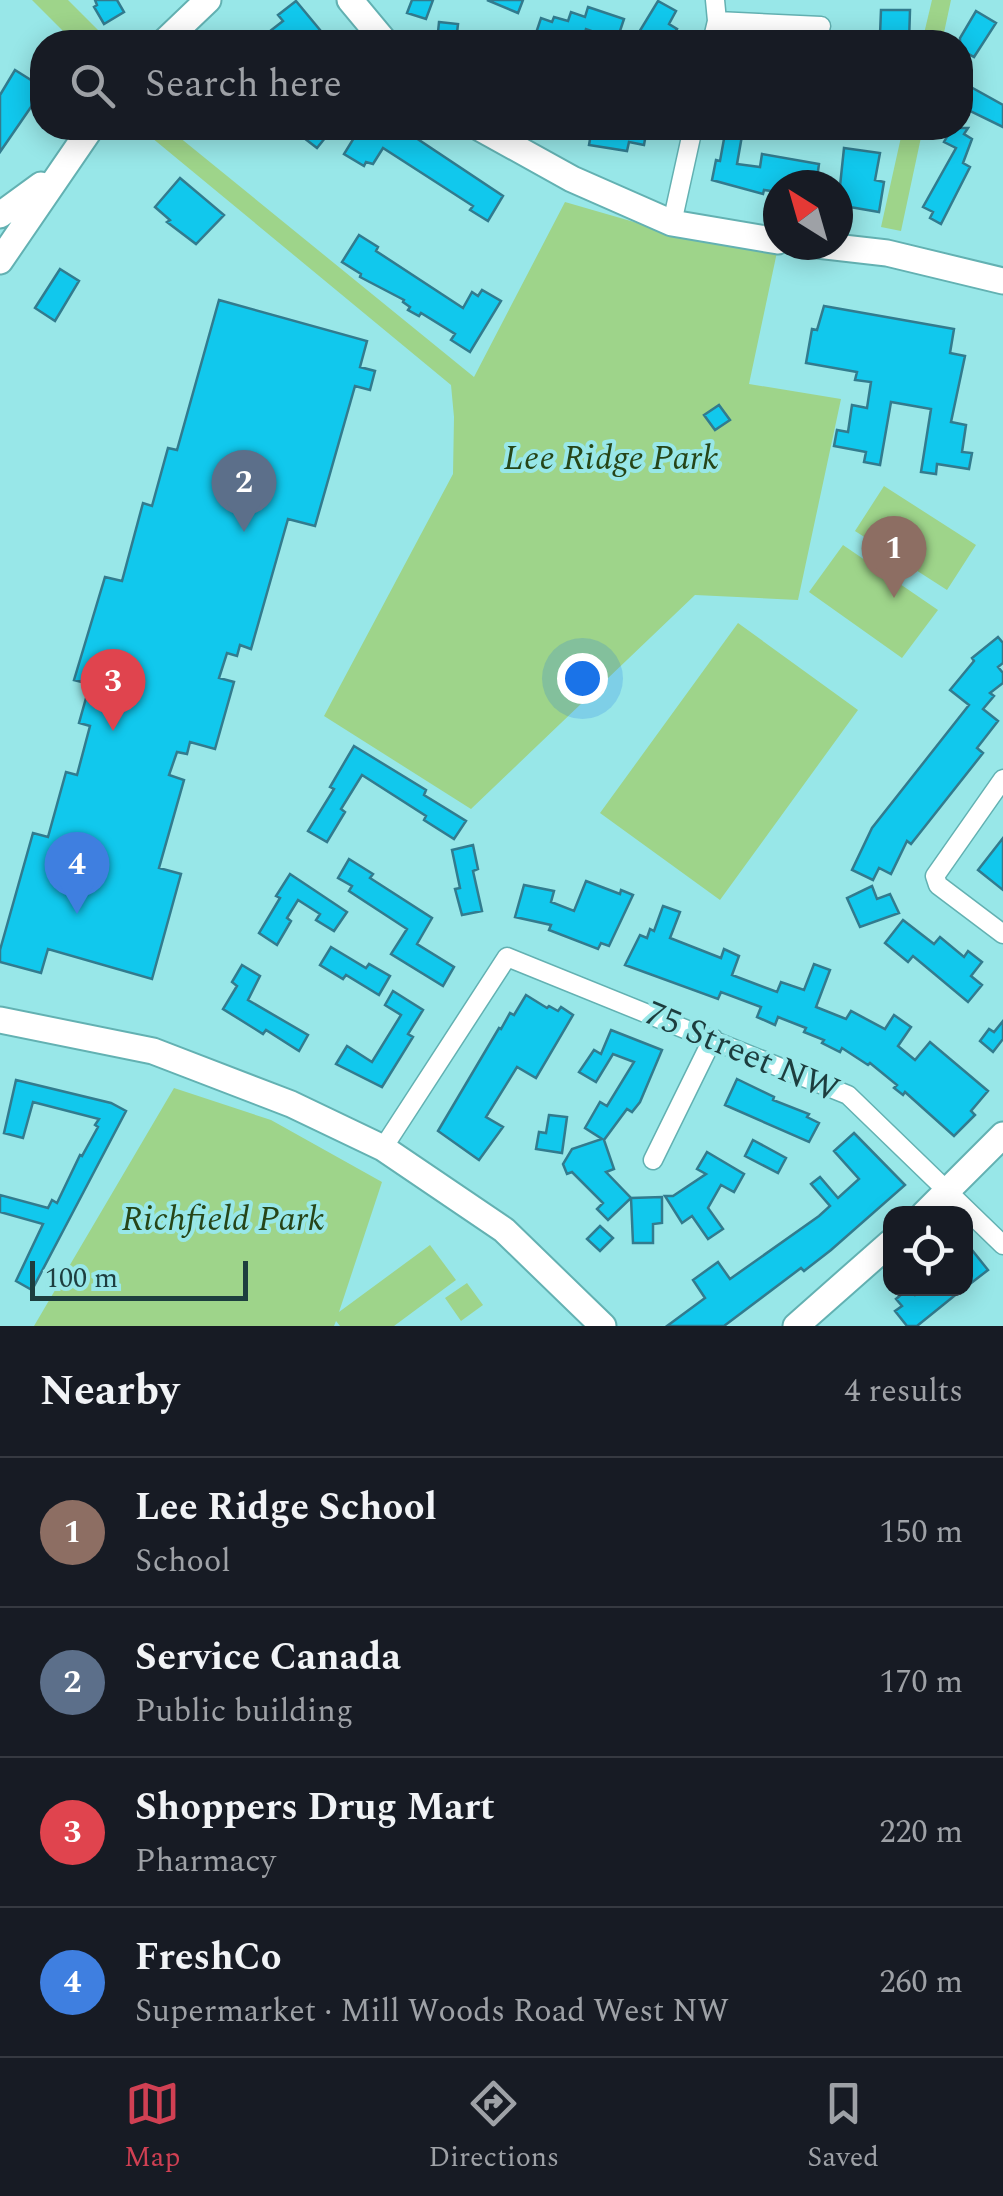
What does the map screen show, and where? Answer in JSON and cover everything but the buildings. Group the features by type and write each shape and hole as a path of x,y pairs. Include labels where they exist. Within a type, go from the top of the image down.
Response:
{"street":[{"path":"177,30 208,0"},
{"path":"350,0 374,30"},
{"path":"714,0 714,30"},
{"path":"716,21 821,26"},
{"path":"0,261 83,140"},
{"path":"502,140 572,179 672,223 763,238"},
{"path":"672,223 690,140"},
{"path":"0,215 58,175"},
{"path":"853,249 888,253 1003,281"},
{"path":"1003,779 935,876 938,885 1003,934"},
{"name":"75 Street NW","path":"383,1148 506,957 848,1095 1003,1245"},
{"path":"0,1020 152,1050 291,1104 383,1148 504,1230 603,1326"},
{"path":"653,1160 713,1038"},
{"path":"933,1206 1003,1135"},
{"path":"796,1326 883,1249"}],"green space":[{"path":"32,0 68,0 98,30 62,30"},
{"path":"932,0 951,0 945,30 925,30"},
{"name":"Lee Ridge Park","path":"155,140 183,140 474,377 565,202 686,237 763,250 763,260 775,260 749,384 841,399 798,600 695,595 471,809 324,716 453,474 451,385"},
{"path":"900,140 920,140 901,231 881,227"},
{"path":"884,486 976,545 947,590 855,531"},
{"path":"843,545 938,610 902,658 809,592"},
{"path":"738,623 858,710 720,900 600,813"},
{"name":"Richfield Park","path":"174,1088 271,1120 382,1182 339,1312 430,1245 456,1280 394,1326 340,1326 336,1321 334,1326 34,1326"},
{"path":"467,1283 483,1305 461,1321 445,1298"}],"place":[{"name":"Service Canada","path":"244,532"},
{"name":"Lee Ridge School","path":"894,598"},
{"name":"Shoppers Drug Mart","path":"113,731"},
{"name":"FreshCo","path":"77,914"}]}
